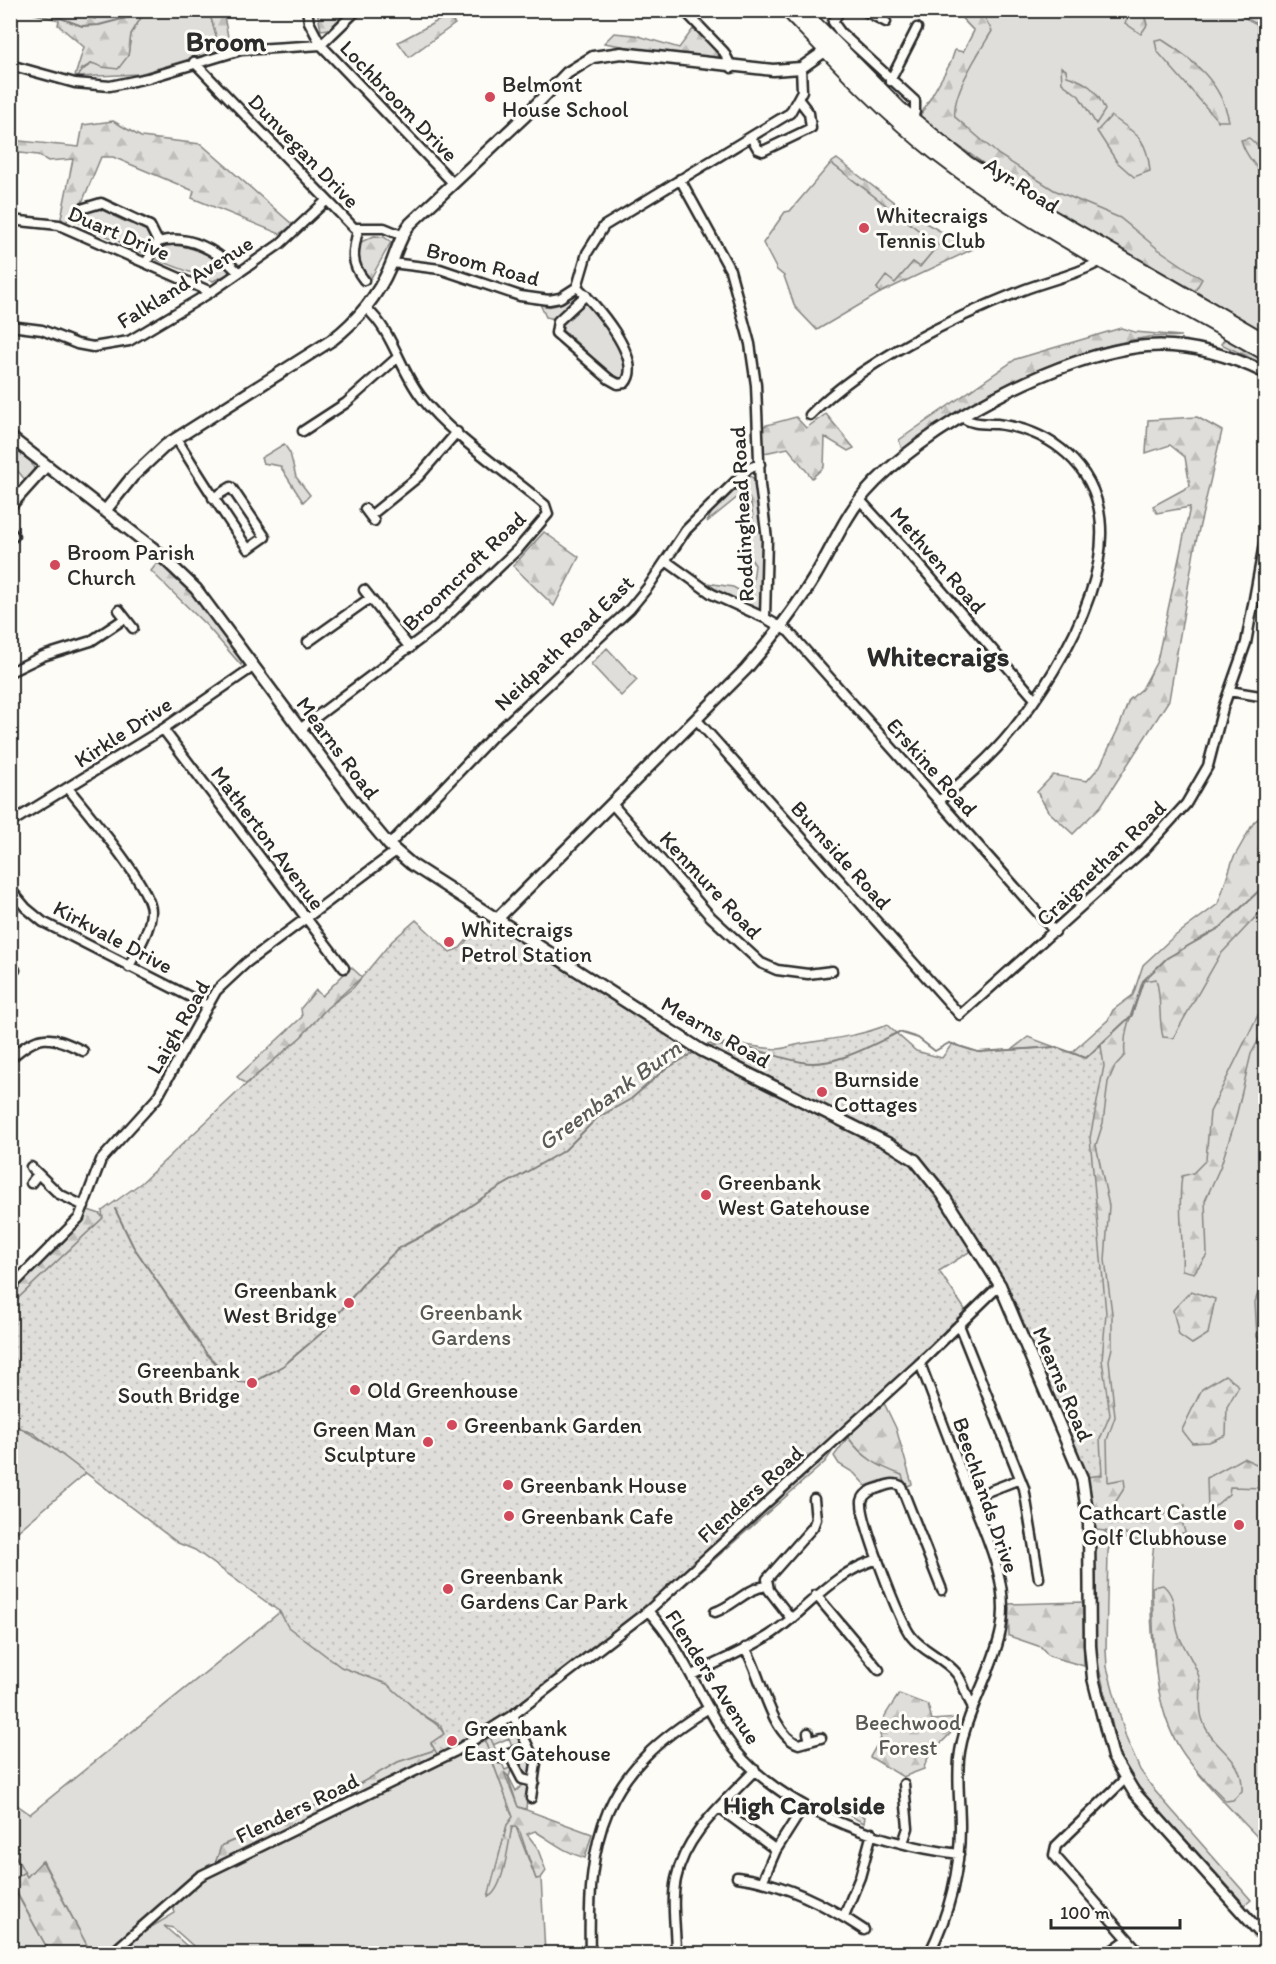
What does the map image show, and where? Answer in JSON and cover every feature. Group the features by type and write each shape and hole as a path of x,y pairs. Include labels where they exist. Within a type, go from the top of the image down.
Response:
{"main road":[{"name":"Ayr Road","path":"788,10 830,47 907,122 944,152 998,190 1157,284 1266,342"},
{"name":"Ayr Road","path":"801,10 830,47"},
{"name":"Ayr Road","path":"1157,284 1266,353"}],"street":[{"name":"Lochbroom Drive","path":"307,10 309,22 321,45 453,183"},
{"path":"10,65 75,83 111,86 148,78 194,62 241,50 321,45 357,10"},
{"path":"684,10 724,52 732,68"},
{"path":"840,10 833,22 841,33 890,81 915,101 915,112 907,122"},
{"path":"863,10 886,22"},
{"path":"890,81 917,28"},
{"path":"392,263 401,235 567,73 593,57 628,54 732,68 773,70 801,68 830,47"},
{"name":"Dunvegan Drive","path":"194,62 358,231 378,227 401,235"},
{"path":"586,295 558,321 556,333 609,379 618,384 625,383 628,380 628,370 621,342 586,295 577,287 587,253 604,226 790,113 799,100 803,80 801,68"},
{"path":"751,137 758,148 763,151 805,133 811,128 812,121 799,100"},
{"name":"Roddinghead Road","path":"680,179 730,270 740,300 754,368 768,558 765,618 781,628"},
{"name":"Falkland Avenue","path":"10,326 42,330 77,344 111,346 129,342 211,292 280,244 327,200"},
{"path":"81,209 95,203 111,207 150,226 158,242"},
{"name":"Duart Drive","path":"10,220 59,225 211,292"},
{"path":"358,231 353,258 356,270 364,280"},
{"path":"158,242 181,238 215,252 238,272"},
{"path":"146,263 158,242"},
{"path":"810,415 839,390 899,350 1003,298 1090,267 1107,255"},
{"name":"Broom Road","path":"105,511 140,469 176,438 332,340 366,308 392,263 440,269 537,300 561,298 577,287"},
{"name":"Broomcroft Road","path":"300,729 410,648 487,580 548,514 545,505 457,432 422,399 407,377 382,324 366,308"},
{"path":"497,919 696,719 781,628 814,578 844,520 860,500 886,472 962,417 1028,381 1067,366 1132,348 1165,346 1204,351 1266,373"},
{"path":"303,431 367,386 398,357"},
{"path":"939,801 994,751 1035,699 1064,651 1094,580 1101,543 1100,513 1096,497 1081,470 1053,443 1036,433 998,424 970,423 962,417"},
{"path":"315,424 320,433"},
{"path":"370,515 418,477 457,432"},
{"name":"Mearns Road","path":"10,437 105,511 182,574 196,589 392,848 497,919 708,1054 862,1129 915,1160 943,1196 1000,1285 1065,1436 1085,1491 1089,1524 1090,1646 1093,1678 1113,1757 1124,1780 1266,1939"},
{"path":"176,438 213,498 248,549 265,537 231,487 213,498"},
{"name":"Neidpath Road East","path":"392,848 492,737 630,609 686,530 749,468 760,464"},
{"path":"10,506 46,466"},
{"name":"Methven Road","path":"860,500 924,570 1035,699"},
{"name":"Craignethan Road","path":"960,1015 1160,836 1186,804 1208,766 1229,691 1246,643 1261,573 1266,533"},
{"path":"666,561 712,594 765,618"},
{"name":"Broomcroft Road","path":"364,590 410,648"},
{"name":"Broomcroft Road","path":"308,642 370,598"},
{"path":"119,610 124,620 133,628"},
{"path":"10,672 43,656 91,641 124,620"},
{"name":"Erskine Road","path":"781,628 789,632 1055,932"},
{"name":"Kirkle Drive","path":"10,823 163,729 253,666"},
{"path":"1229,691 1266,697"},
{"name":"Burnside Road","path":"696,719 960,1015"},
{"name":"Matherton Avenue","path":"163,729 344,968"},
{"path":"68,788 139,882 150,902 151,919 129,967"},
{"name":"Kenmure Road","path":"612,804 711,916 761,963 777,970 800,973 832,971"},
{"name":"Laigh Road","path":"11,1286 73,1226 84,1206 100,1160 157,1098 206,1005 230,976 392,848"},
{"name":"Kirkvale Drive","path":"10,889 26,908 44,922 206,1005"},
{"path":"10,1059 28,1043 39,1038 79,1045"},
{"path":"31,1167 59,1194 84,1206"},
{"path":"31,1183 38,1174"},
{"name":"Flenders Road","path":"111,1953 200,1876 462,1748 513,1715 648,1611 920,1364 1000,1285"},
{"path":"959,1325 1020,1479 1033,1532 1039,1578"},
{"name":"Beechlands Drive","path":"920,1364 997,1567 1002,1628 995,1656 966,1721 959,1761 959,1854 950,1901 929,1953"},
{"path":"970,1498 1020,1479"},
{"path":"942,1590 933,1578 904,1490 896,1484 872,1490 863,1498 862,1508 878,1559 910,1635 923,1649 957,1674 973,1707"},
{"path":"790,1617 767,1586 770,1573 813,1527 817,1503"},
{"path":"692,1675 771,1634 843,1574 878,1559"},
{"path":"715,1611 728,1612 752,1589 767,1586"},
{"path":"816,1595 873,1667"},
{"name":"Flenders Avenue","path":"648,1611 692,1675 726,1738 755,1770 804,1806 872,1833 924,1849 959,1854"},
{"path":"745,1648 756,1669 767,1705 794,1743 809,1737 820,1738"},
{"path":"590,1953 589,1886 599,1831 612,1801 638,1763 652,1749 670,1733 709,1708"},
{"path":"513,1715 535,1757 537,1771 531,1798"},
{"path":"500,1758 518,1750"},
{"path":"509,1754 522,1779 534,1782"},
{"path":"676,1953 676,1877 686,1850 719,1808 755,1770"},
{"path":"1124,1780 1053,1851 1055,1859 1141,1953"},
{"path":"902,1789 908,1828 903,1842"},
{"path":"764,1880 776,1850 804,1806"},
{"path":"719,1808 776,1850"},
{"path":"844,1916 860,1877 872,1833"},
{"path":"737,1877 764,1880 798,1892 844,1916 864,1930"},
{"path":"1107,1953 1128,1939"}],"green space":[{"path":"1131,10 1142,13 1145,18 1147,25 1141,34 1125,23"},
{"path":"23,11 74,11 95,19 100,11 145,11 131,34 128,56 118,69 92,63 82,69 78,77 75,76 84,47 58,25 59,20"},
{"path":"145,11 209,11 220,50 139,74 78,77 93,63 128,56 131,34"},
{"path":"209,11 223,11 230,47 220,50"},
{"path":"317,11 352,11 329,29 321,30"},
{"path":"955,11 1265,11 1265,333 1107,239 926,123 974,31"},
{"path":"955,11 981,11 992,31 962,85 957,97 955,117 999,155 1054,190 1120,218 1158,249 1202,279 1195,291 1027,194 926,123 920,116 951,62 955,50 963,52 974,31"},
{"path":"1232,11 1265,11 1265,58 1258,39 1257,24"},
{"path":"447,16 455,24 409,57 398,42"},
{"path":"693,29 714,46 720,60 692,58 604,43 614,33 635,35 679,48"},
{"path":"1161,39 1195,64 1213,83 1229,121 1218,121 1157,51 1155,40"},
{"path":"1061,67 1066,70 1067,76 1086,84 1099,97 1105,110 1096,124 1079,96 1062,83"},
{"path":"1111,116 1139,138 1149,160 1150,171 1134,177 1117,162 1097,131"},
{"path":"113,121 141,137 201,144 293,225 280,234 192,198 194,191 113,157 101,157 81,205 65,223 61,218 73,159 48,161 38,155 11,152 11,140 79,147 83,125"},
{"path":"1249,138 1265,152 1265,195 1262,177 1241,140"},
{"path":"837,159 911,215 973,249 880,293 877,288 886,276 895,283 913,262 920,267 938,245 831,163"},
{"path":"831,163 938,245 920,267 913,262 895,283 877,288 880,293 817,330 795,307 784,276 777,270 763,243 785,212 790,211"},
{"path":"98,205 113,212 115,217 131,224 134,220 144,227 151,239 147,255 73,220"},
{"path":"374,236 384,237 391,242 371,278 361,272 358,251 361,242"},
{"path":"165,245 191,248 207,255 229,269 228,274 213,281 155,259"},
{"path":"575,294 579,297 555,319 546,317 540,304 554,306"},
{"path":"586,303 589,303 601,319 617,345 624,364 625,375 622,379 608,372 560,327"},
{"path":"1121,328 1135,332 1181,336 1149,337 1116,344 1083,353 1019,378 959,412 902,450 899,440 1016,359"},
{"path":"1226,337 1265,360 1265,365 1221,344"},
{"path":"826,414 854,448 848,451 825,437 824,467 812,478 788,448 764,453 763,426 796,417 806,428"},
{"path":"1197,417 1222,431 1195,546 1169,700 1101,806 1073,834 1048,811 1037,792 1053,775 1087,781 1100,766 1120,725 1129,700 1142,689 1157,661 1190,507 1157,513 1153,506 1190,486 1185,457 1170,445 1146,453 1148,420"},
{"path":"284,444 290,453 296,477 310,495 303,502 280,466 263,463 261,458"},
{"path":"12,446 29,457 35,471 27,482 11,463"},
{"path":"750,476 754,479 763,536 761,609 740,604 707,583 733,587 751,597 755,565 744,549 750,535 753,512 744,492 707,522 712,512"},
{"path":"544,532 579,557 554,606 513,566"},
{"path":"136,542 167,567 194,596 242,659 241,665 206,625 151,571 158,562 134,546"},
{"path":"607,648 637,680 621,696 591,664"},
{"path":"1265,813 1265,907 1220,955 1173,1038 1163,1037 1156,979 1143,981 1127,1027 1125,1055 1115,1066 1108,1082 1103,1123 1096,1145 1109,1206 1105,1260 1112,1313 1112,1348 1109,1360 1115,1417 1107,1440 1108,1482 1124,1479 1125,1487 1109,1512 1113,1519 1131,1520 1142,1524 1185,1505 1183,1526 1185,1532 1168,1540 1097,1530 1094,1527 1086,1477 1098,1474 1006,1054 1028,1037 1071,1053 1108,1020 1113,1010 1133,995 1143,965 1171,939 1218,904 1233,859 1254,822"},
{"path":"1265,884 1265,1845 1197,1771 1178,1745 1169,1726 1162,1702 1153,1647 1151,1590 1154,1543 1109,1536 1102,1529 1090,1138 1104,1066 1132,1015 1143,981"},
{"name":"Greenbank Gardens","path":"416,920 450,952 460,948 484,920 517,935 693,1050 702,1046 723,1043 780,1049 853,1035 887,1025 916,1051 942,1058 952,1044 978,1052 1056,1047 1086,1058 1101,1046 1104,1066 1090,1138 1106,1313 1102,1360 1110,1415 1100,1439 1102,1475 1086,1477 980,1245 939,1271 966,1311 901,1376 647,1607 500,1720 439,1757 431,1743 444,1734 440,1725 420,1713 387,1684 341,1667 288,1627 280,1612 195,1550 178,1543 33,1433 11,1424 11,1305 103,1218 102,1211 141,1183 242,1088 301,1037 327,1008 353,988 392,941"},
{"path":"351,967 362,977 327,1008 301,1037 246,1084 237,1077 302,1017 301,1008 316,990 322,996"},
{"path":"1265,1001 1265,1028 1251,1054 1234,1125 1221,1165 1205,1201 1207,1255 1194,1273 1182,1270 1180,1200 1182,1176 1193,1173 1206,1160 1210,1112"},
{"path":"88,1210 100,1214 103,1218 11,1305 11,1294 60,1246"},
{"path":"1265,1271 1266,1341 1257,1337 1255,1302"},
{"path":"1191,1291 1215,1299 1208,1334 1192,1344 1179,1335 1173,1310"},
{"path":"1225,1375 1239,1386 1227,1407 1226,1435 1209,1442 1192,1443 1182,1430 1202,1389"},
{"path":"884,1403 896,1428 912,1484 906,1487 902,1475 859,1451 848,1437 856,1425"},
{"path":"10,1424 40,1440 87,1472 11,1537"},
{"path":"848,1437 859,1451 902,1475 906,1487 892,1479 866,1486 854,1473 839,1464 834,1456"},
{"path":"839,1442 825,1462 666,1602 663,1599"},
{"path":"1243,1458 1265,1468 1265,1488 1230,1487 1229,1494 1208,1512 1207,1478"},
{"path":"1094,1538 1112,1539 1108,1551 1107,1667 1126,1738 1140,1770 1155,1791 1251,1900 1245,1905 1149,1799 1128,1774 1120,1757 1097,1660"},
{"path":"1163,1585 1171,1596 1179,1636 1199,1677 1201,1713 1206,1729 1238,1769 1242,1791 1233,1800 1226,1801 1200,1774 1178,1745 1169,1727 1158,1688 1154,1647 1152,1587"},
{"path":"1083,1602 1084,1666 1049,1656 1041,1647 1009,1636 1008,1604"},
{"path":"280,1612 288,1624 313,1644 391,1686 444,1734 431,1743 435,1750 398,1762 338,1796 222,1845 215,1864 189,1878 106,1953 91,1953 43,1861 27,1877 11,1847 10,1800 30,1814"},
{"name":"Beechwood Forest","path":"899,1694 928,1705 932,1720 959,1718 952,1732 930,1755 924,1769 903,1777 870,1757 881,1738 882,1722"},
{"path":"499,1731 515,1732 518,1736 526,1752 532,1775 529,1777 520,1764 524,1762 509,1738 493,1745 490,1737"},
{"path":"490,1737 505,1770 512,1767 509,1777 504,1772 518,1807 592,1834 585,1858 566,1850 535,1831 527,1834 537,1847 546,1871 541,1878 536,1879 520,1832 516,1827 512,1827 502,1876 498,1886 488,1897 507,1825 513,1817 485,1741"},
{"path":"485,1741 513,1817 507,1825 500,1852 508,1844 512,1827 516,1827 536,1879 541,1878 545,1953 201,1953 173,1928 164,1926 195,1953 118,1954 138,1935 175,1913 172,1903 201,1880"},
{"path":"435,1750 439,1757 272,1839 215,1864 221,1846 338,1796 398,1762"},
{"path":"506,1771 516,1791 523,1784 528,1786 526,1809 518,1807"},
{"path":"836,1801 865,1817 864,1823 831,1806"},
{"path":"10,1847 27,1877 42,1861 91,1953 50,1953 11,1882"},
{"path":"10,1882 50,1953 11,1953"}],"waterway":[{"path":"39,10 82,26 99,25 156,10"},
{"name":"Greenbank Burn","path":"706,1048 730,1045 754,1049 790,1060 814,1063 839,1059 899,1032 918,1038 935,1051 949,1043 978,1052 1056,1047 1086,1058 1132,1015 1143,981 1167,958 1221,927 1266,884"},
{"name":"Greenbank Burn","path":"115,1209 133,1246 206,1353 225,1373 239,1382 254,1382 283,1366 324,1331 367,1279 399,1248 441,1226 488,1194 565,1150 597,1118 631,1099 664,1070 697,1051"},
{"path":"10,1882 23,1873"}],"place":[{"name":"Belmont House School","path":"490,97"},
{"name":"Whitecraigs Tennis Club","path":"864,228"},
{"name":"Broom Parish Church","path":"55,565"},
{"name":"Whitecraigs Petrol Station","path":"449,942"},
{"name":"Burnside Cottages","path":"822,1092"},
{"name":"Greenbank West Gatehouse","path":"706,1195"},
{"name":"Greenbank West Bridge","path":"349,1303"},
{"name":"Greenbank South Bridge","path":"252,1383"},
{"name":"Old Greenhouse","path":"355,1390"},
{"name":"Greenbank Garden","path":"452,1425"},
{"name":"Green Man Sculpture","path":"428,1442"},
{"name":"Greenbank House","path":"508,1485"},
{"name":"Greenbank Cafe","path":"509,1516"},
{"name":"Cathcart Castle Golf Clubhouse","path":"1239,1525"},
{"name":"Greenbank Gardens Car Park","path":"448,1589"},
{"name":"Greenbank East Gatehouse","path":"452,1741"}],"district":[{"name":"Broom","path":"226,41"},
{"name":"Whitecraigs","path":"938,656"},
{"name":"High Carolside","path":"804,1805"}]}
